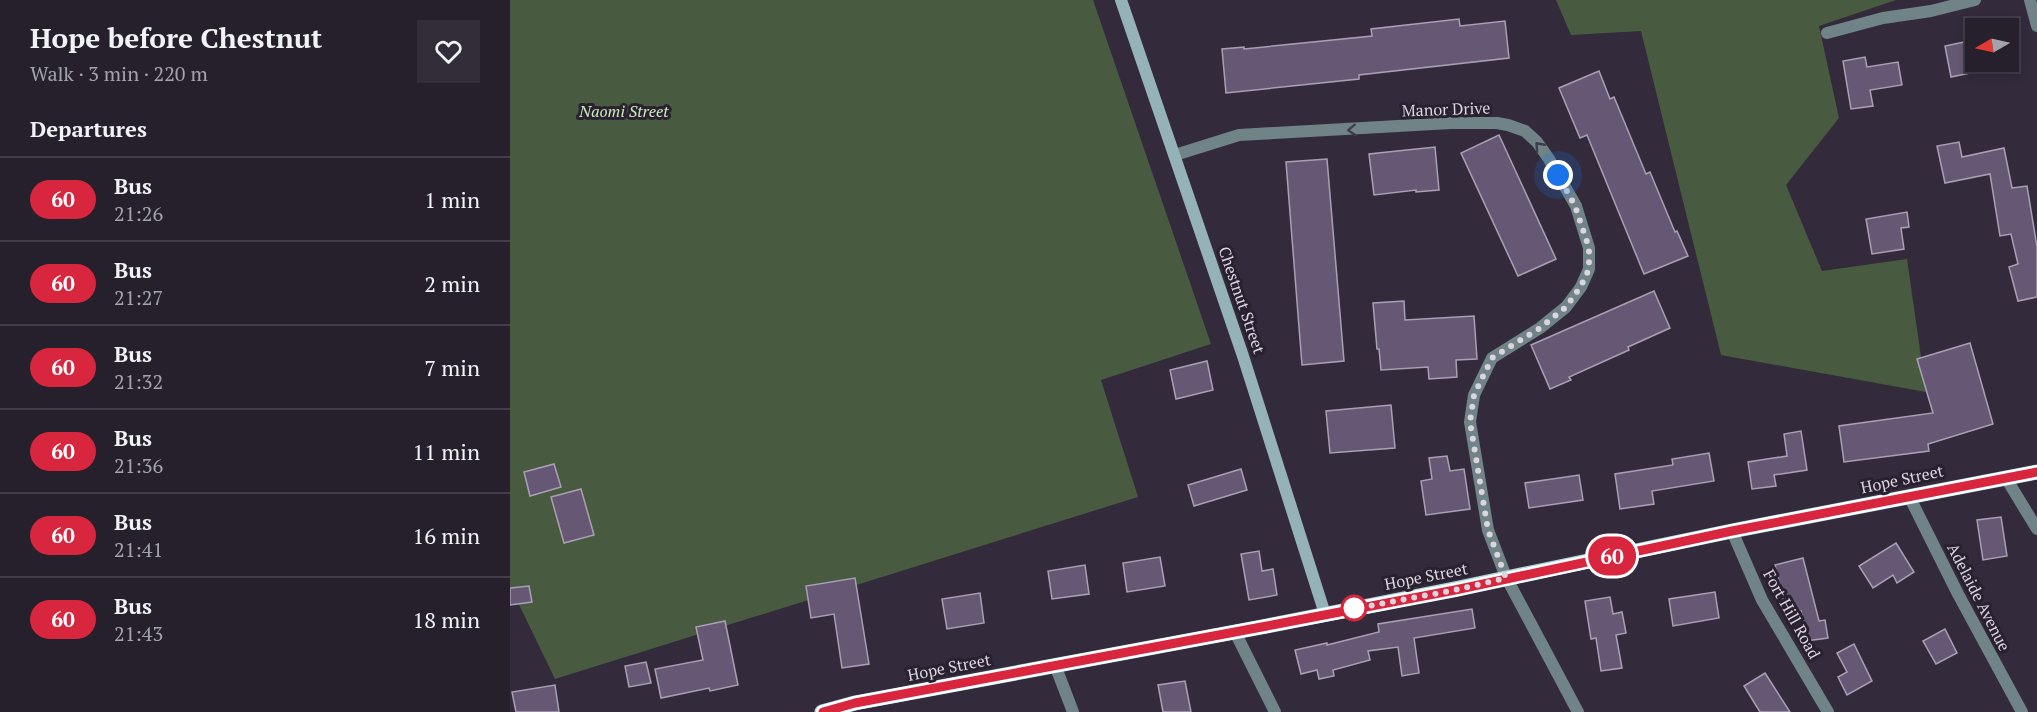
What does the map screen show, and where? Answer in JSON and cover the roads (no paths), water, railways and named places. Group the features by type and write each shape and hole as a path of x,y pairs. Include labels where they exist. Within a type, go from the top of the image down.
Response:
{"main road":[{"name":"Hope Street","path":"822,712 855,703 1455,590 1732,531 2037,472"}],"street":[{"name":"Chestnut Street","path":"1121,0 1244,356 1325,614"},
{"path":"1827,33 1883,18 1931,11 1975,0"},
{"path":"2030,0 2037,27"},
{"name":"Manor Drive","path":"1175,155 1239,135 1451,123 1508,125 1525,132 1537,142 1575,206 1589,248 1589,269 1572,301 1540,328 1492,358 1474,395 1470,422 1488,530 1506,578 1578,712"},
{"path":"2006,478 2037,529"},
{"name":"Adelaide Avenue","path":"1909,496 1958,594 2022,712"},
{"name":"Fort Hill Road","path":"1732,531 1762,600 1828,712"},
{"path":"1235,632 1275,712"},
{"path":"1055,665 1073,712"}],"park label":[{"name":"Naomi Street","path":"624,111"}]}
